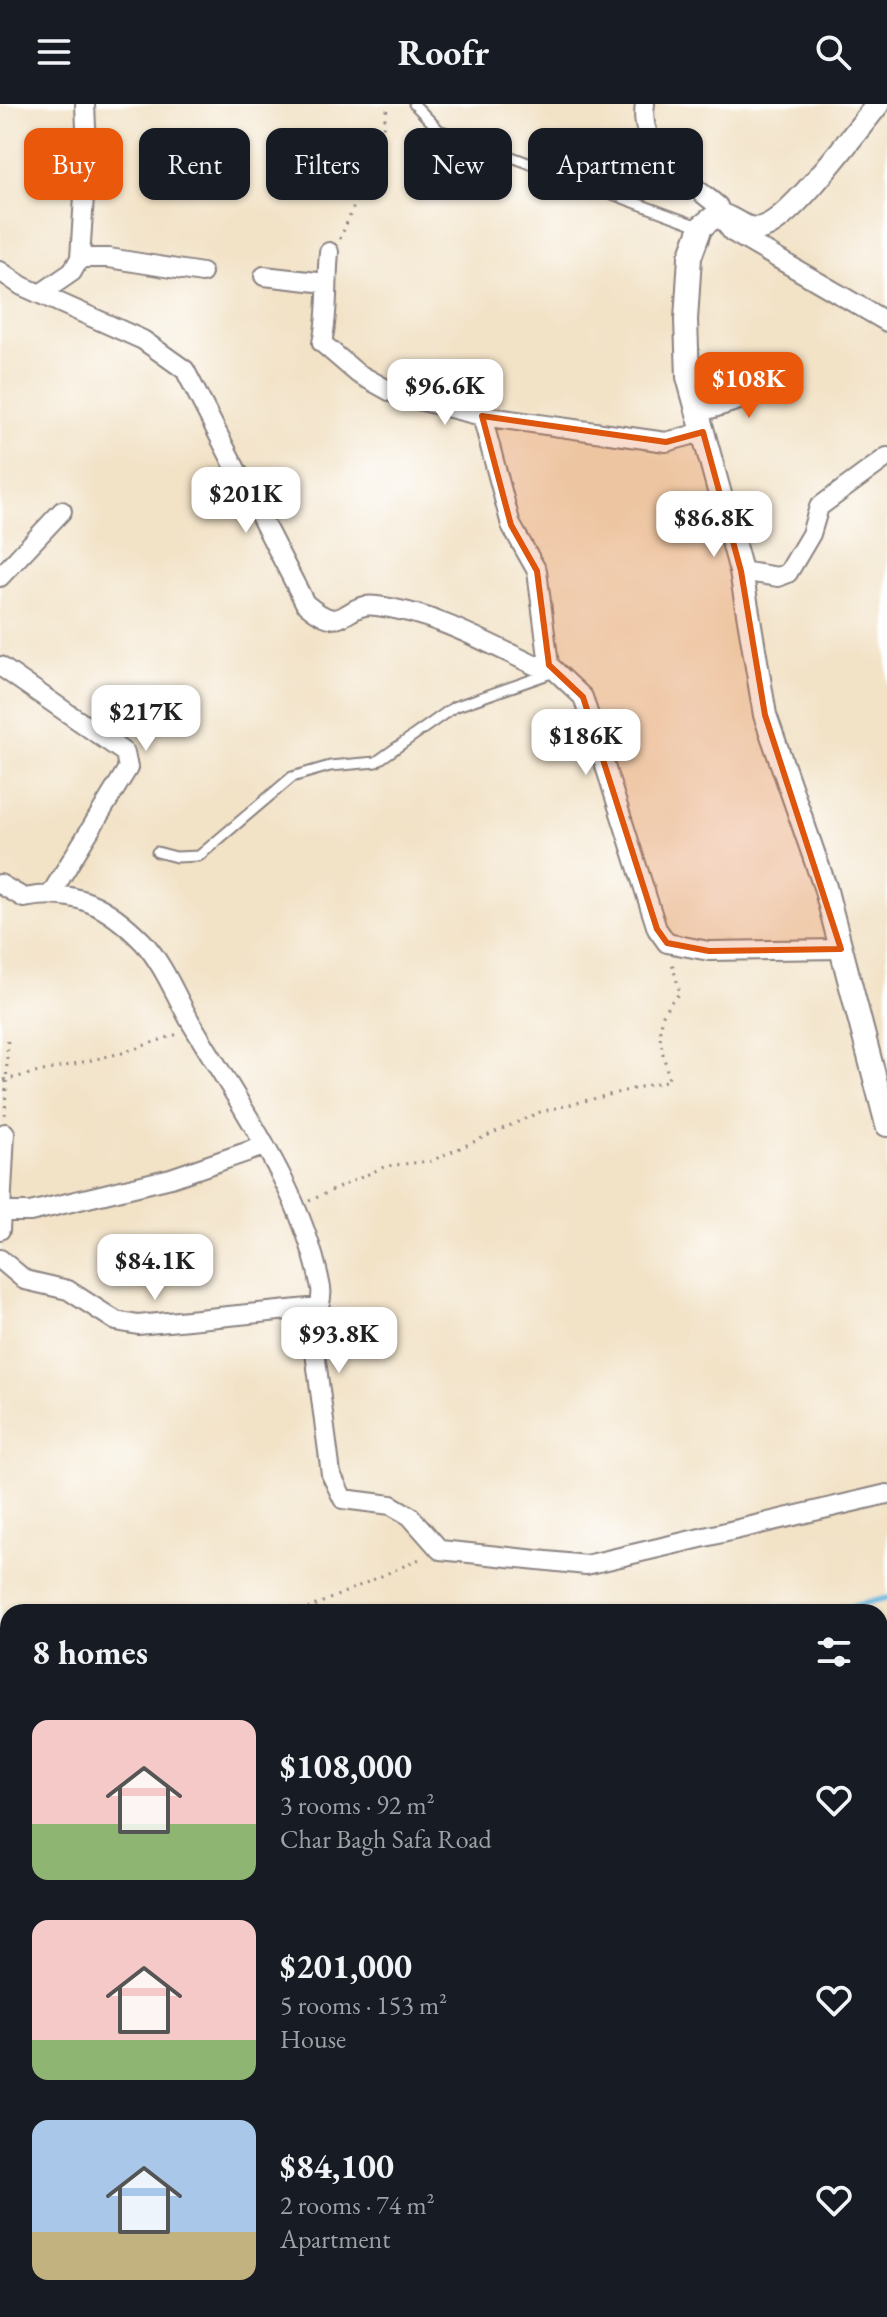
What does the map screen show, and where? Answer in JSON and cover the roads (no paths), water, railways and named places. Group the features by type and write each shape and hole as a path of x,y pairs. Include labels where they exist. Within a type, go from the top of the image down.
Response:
{"street":[{"path":"40,294 72,272 80,258 87,151 85,104"},
{"path":"645,104 643,120 651,147 718,206 690,257 686,320 688,377 741,571 765,715 825,887 887,1125"},
{"path":"710,220 762,228 783,215 878,104"},
{"path":"710,220 887,322"},
{"path":"329,252 326,283 330,292 322,343 345,363 395,394 482,416 666,442 749,397 778,377"},
{"path":"80,258 109,258 202,273"},
{"path":"0,271 40,294 143,340 185,370 305,603 322,618 338,620 374,605 430,620 534,665 553,668 583,697 657,929 667,943 709,951 841,949"},
{"path":"264,276 326,283"},
{"path":"482,416 511,525 537,571 553,668"},
{"path":"741,571 778,577 788,573 811,534 819,507 887,457"},
{"path":"0,577 62,511"},
{"path":"0,666 125,753 128,768 52,892"},
{"path":"0,884 24,898 52,892 98,906 144,944 264,1146 295,1207 321,1291 319,1307 311,1322 331,1474 343,1499 350,1503 391,1505 410,1516 440,1550 586,1565 887,1494"},
{"path":"0,1230 5,1133"},
{"path":"1,1212 30,1212 171,1178 264,1146"},
{"path":"0,1259 25,1280 68,1290 116,1321 138,1325 319,1307"}],"lane":[{"path":"414,104 439,130 710,220"},
{"path":"157,852 176,857 199,856 292,777 330,766 376,762 454,707 553,668"}],"waterway":[{"path":"861,1604 887,1598"}]}
